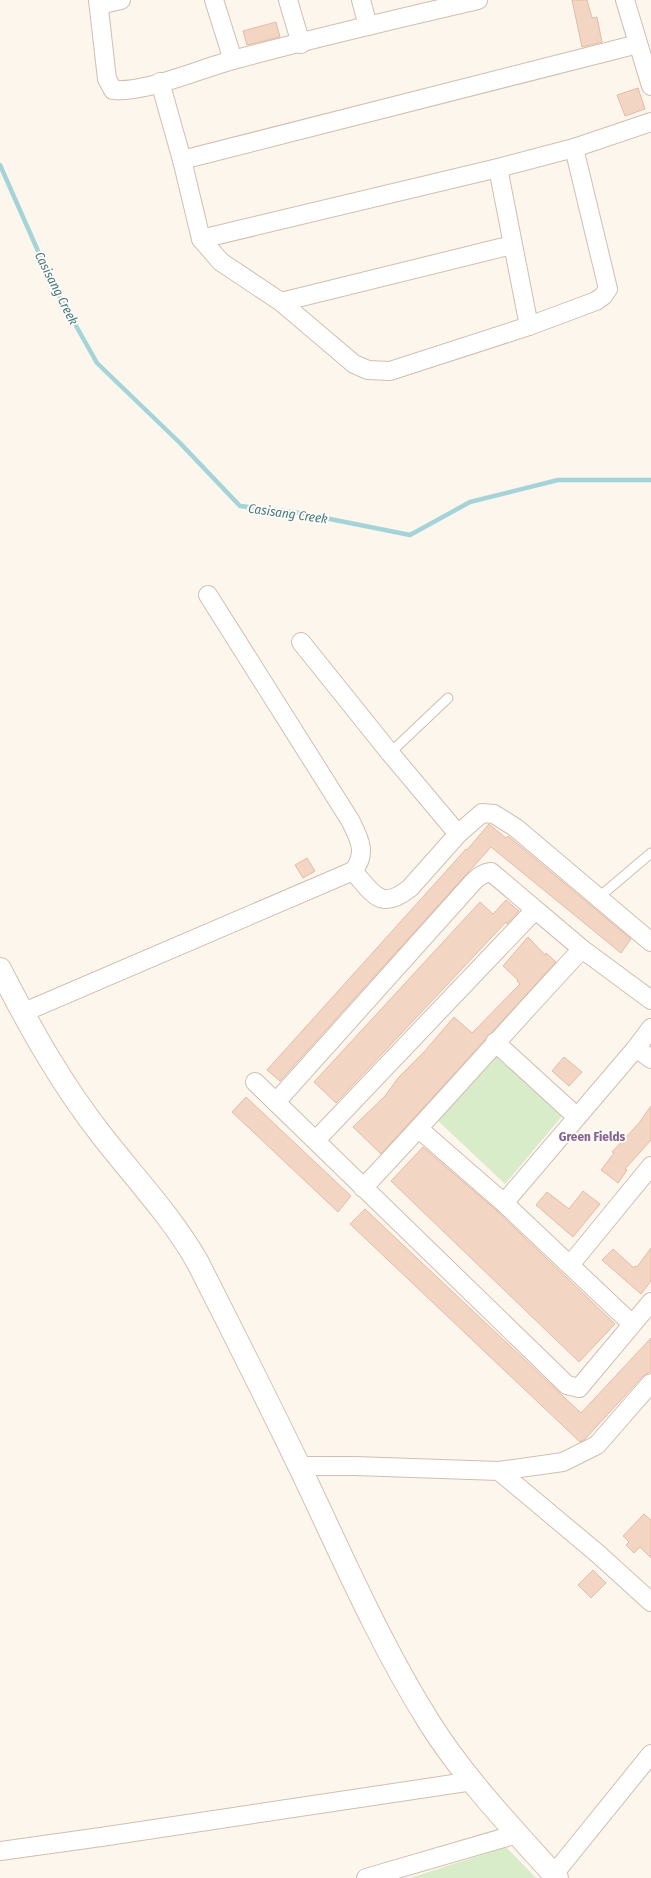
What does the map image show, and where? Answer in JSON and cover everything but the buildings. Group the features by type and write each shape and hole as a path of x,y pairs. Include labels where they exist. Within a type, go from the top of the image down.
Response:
{"street":[{"path":"120,0 98,3 107,79 113,90 122,90 160,82 232,60 301,44 451,3 478,0"},
{"path":"214,0 232,60"},
{"path":"288,0 301,44"},
{"path":"361,0 368,26"},
{"path":"625,0 651,86"},
{"path":"182,160 638,44"},
{"path":"160,82 182,160 200,240 221,262 281,302 354,364 368,370 380,372 390,371 529,326 596,301 603,296 608,289 574,148"},
{"path":"200,240 498,168 574,148 651,122"},
{"path":"498,168 529,326"},
{"path":"281,302 512,245"},
{"path":"22,1012 353,871 360,863 362,854 358,838 350,820 208,595"},
{"path":"301,642 390,753 458,834"},
{"path":"353,871 377,898 385,900 401,895 410,888 458,834 482,813 494,814 516,828 651,942"},
{"path":"276,1102 481,874 491,872 582,949 651,1000"},
{"path":"316,1140 535,910"},
{"path":"363,1188 419,1129 495,1042 582,949"},
{"path":"0,968 45,1053 98,1131 184,1240 207,1282 299,1466 357,1588 411,1693 430,1724 473,1781 517,1834 556,1876 651,1754"},
{"path":"504,1203 636,1048 651,1028"},
{"path":"495,1042 577,1117"},
{"path":"636,1048 651,1059"},
{"path":"255,1082 567,1384 579,1388 651,1302"},
{"path":"419,1129 504,1203 632,1324"},
{"path":"570,1265 651,1166"},
{"path":"299,1466 354,1466 499,1471 563,1462 596,1445 651,1383"},
{"path":"499,1471 598,1553 651,1602"},
{"path":"0,1851 473,1781"},
{"path":"366,1878 517,1834"}],"lane":[{"path":"390,753 448,698"},
{"path":"598,898 651,853"}],"green space":[{"path":"495,1050 563,1115 505,1184 434,1117"},
{"path":"506,1847 536,1878 410,1878"}],"waterway":[{"name":"Casisang Creek","path":"0,165 53,285 97,363 180,443 240,506 300,513 410,535 470,502 558,480 651,480"}],"district":[{"name":"Green Fields","path":"592,1136"}]}
